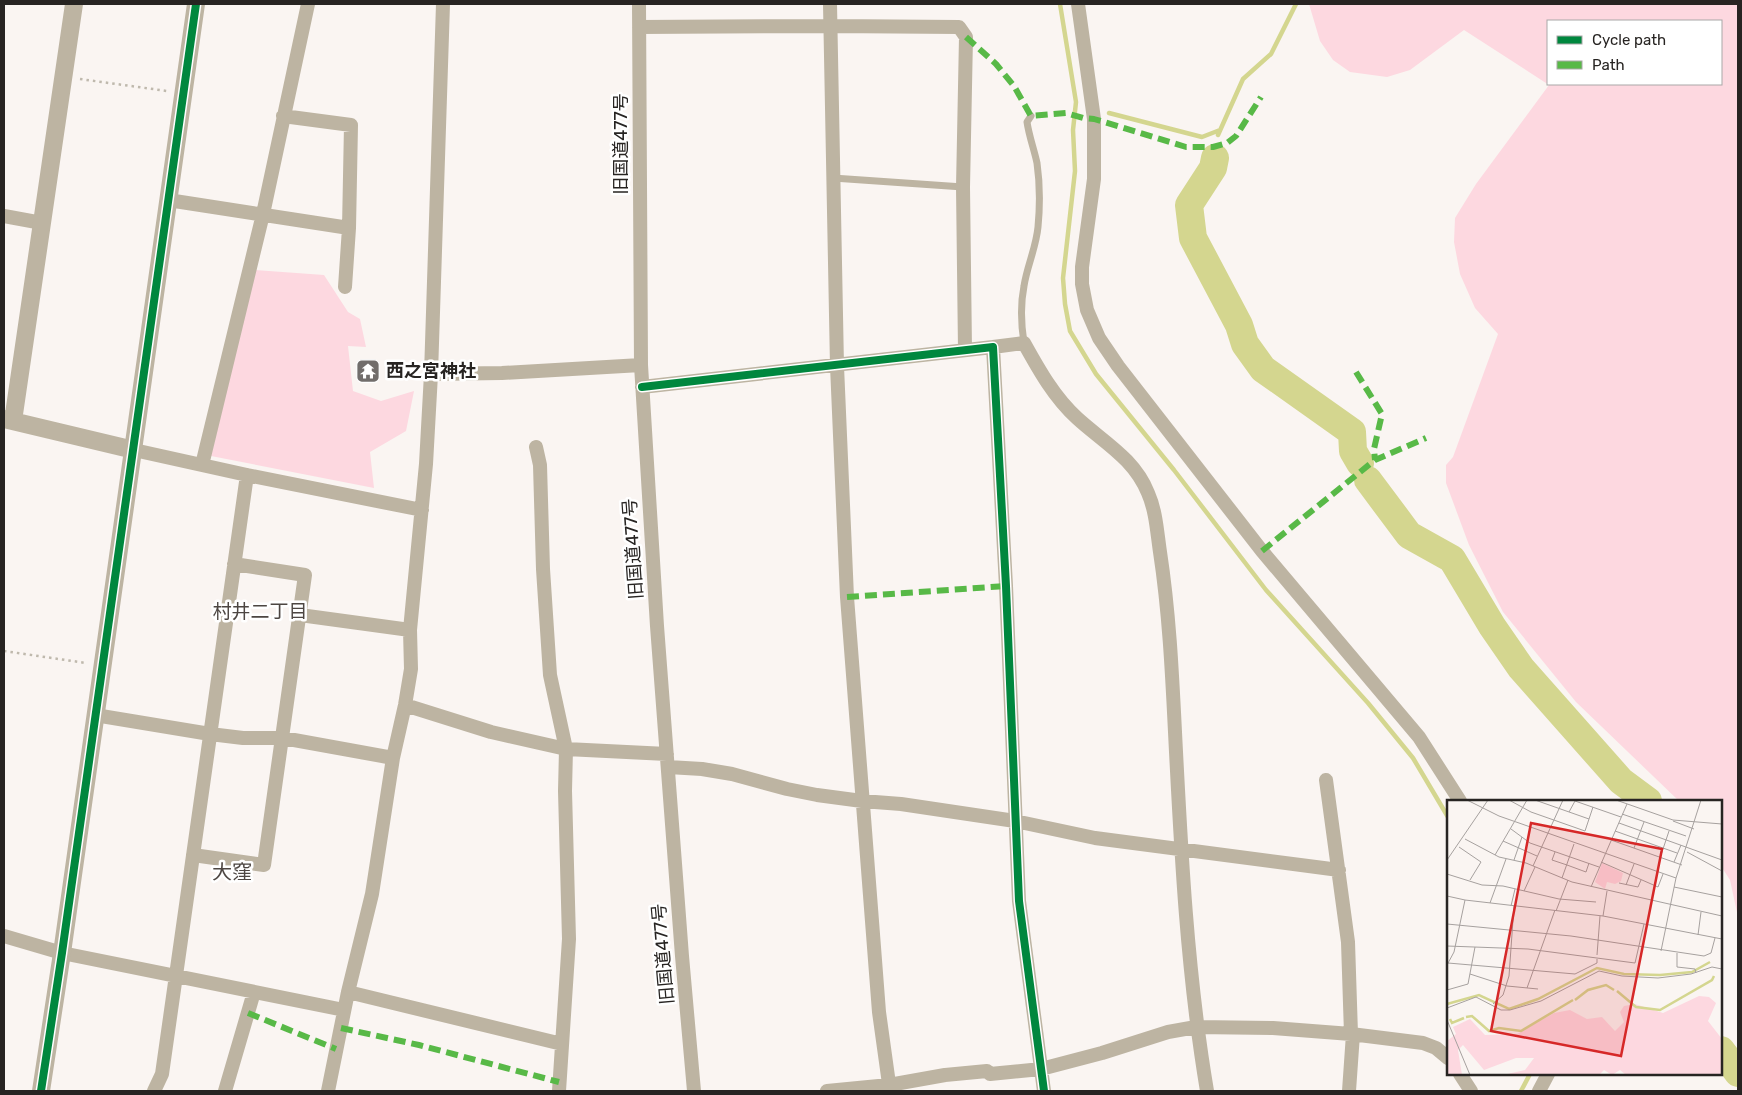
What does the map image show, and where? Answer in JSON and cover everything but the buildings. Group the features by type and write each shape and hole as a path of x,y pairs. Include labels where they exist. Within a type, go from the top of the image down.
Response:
{"street":[{"path":"74,4 42,223 8,420 247,475 422,510"},
{"path":"41,1091 134,450 196,4"},
{"path":"202,465 264,214 283,116 308,4"},
{"path":"328,1091 348,992 372,894 392,758 405,705 411,669 410,630 422,510 431,374 443,4"},
{"name":"旧国道477号","path":"639,4 642,387 667,761 694,1091"},
{"path":"830,4 837,366 847,587 879,1012 889,1088"},
{"path":"1078,4 1094,119 1094,180 1082,267 1082,284 1087,310 1099,338 1118,366 1262,551 1419,737 1459,800"},
{"path":"639,27 960,27 966,37 963,187 965,350"},
{"path":"283,116 351,125 349,228 345,287"},
{"path":"168,200 349,228"},
{"path":"4,216 42,223"},
{"path":"642,387 1024,343 1054,394 1077,418 1122,455 1135,469 1147,490 1152,504 1163,571 1171,652 1181,850 1196,1027 1207,1091"},
{"path":"993,347 1007,604 1020,918 1044,1091"},
{"path":"431,374 549,371 641,365"},
{"path":"536,447 540,465 550,676 566,749 565,791 569,939 559,1091"},
{"path":"154,1091 162,1074 247,475"},
{"path":"193,856 264,865 283,738 305,575 234,564"},
{"path":"300,615 410,630"},
{"path":"405,705 491,732 566,749 667,761 732,774 787,789 1015,821 1095,838 1339,870"},
{"path":"95,716 243,738 283,738 392,758"},
{"path":"1326,780 1348,942 1352,1034 1349,1091"},
{"path":"4,936 62,954 344,1010"},
{"path":"225,1091 254,992"},
{"path":"348,992 562,1044"},
{"path":"827,1091 889,1088 945,1075 987,1071 990,1074 1041,1069 1102,1053 1168,1032 1196,1027 1273,1028 1352,1034 1423,1044 1436,1048 1447,1057"},
{"path":"1461,1075 1471,1091"},
{"path":"1539,1091 1547,1075"}],"lane":[{"path":"1024,343 1020,314 1024,285 1032,261 1038,230 1039,207 1039,183 1036,161 1027,122 1031,116"},
{"path":"834,178 963,187"}],"path":[{"path":"63,77 167,91"},
{"path":"4,650 86,662"}],"shaded area":[{"path":"1309,4 1738,4 1738,917 1730,880 1722,868 1722,800 1678,800 1576,702 1503,612 1469,545 1446,483 1446,465 1453,457 1498,334 1475,308 1460,274 1454,242 1455,218 1476,184 1549,85 1722,85 1722,20 1547,20 1547,84 1464,30 1410,70 1387,77 1350,72 1333,60 1320,41"},
{"path":"255,270 324,275 348,312 360,319 366,347 348,346 353,391 381,401 414,391 406,431 370,452 374,488 211,456"}],"waterway":[{"path":"1060,4 1076,102 1073,130 1075,171 1063,278 1070,331 1096,374 1174,470 1266,590 1368,703 1413,758 1447,815"},
{"path":"1218,135 1243,79 1271,54 1296,4"},
{"path":"1109,113 1202,137 1220,130"},
{"path":"1215,158 1213,168 1189,205 1193,238 1239,325 1245,344 1263,369 1352,432 1353,451 1360,463"},
{"path":"1368,480 1409,535 1452,559 1492,626 1521,668 1621,781 1647,800"},
{"path":"1722,1051 1738,1073"},
{"path":"1521,1091 1529,1075"}],"marked path":[{"path":"966,37 996,64 1014,86 1031,116 1066,113 1094,119 1186,147 1213,147 1227,143 1236,136 1261,97"},
{"path":"1356,372 1382,414 1374,449 1375,460"},
{"path":"1262,551 1375,460 1426,438"},
{"path":"847,597 1006,586"},
{"path":"248,1013 336,1049"},
{"path":"341,1028 419,1045 559,1082"}],"cycle path":[{"path":"41,1091 196,4"},
{"path":"642,387 993,347 1006,586 1019,901 1044,1091"}],"place":[{"name":"西之宮神社","path":"368,371"}],"district":[{"name":"村井二丁目","path":"260,611"},
{"name":"大窪","path":"232,872"}]}
